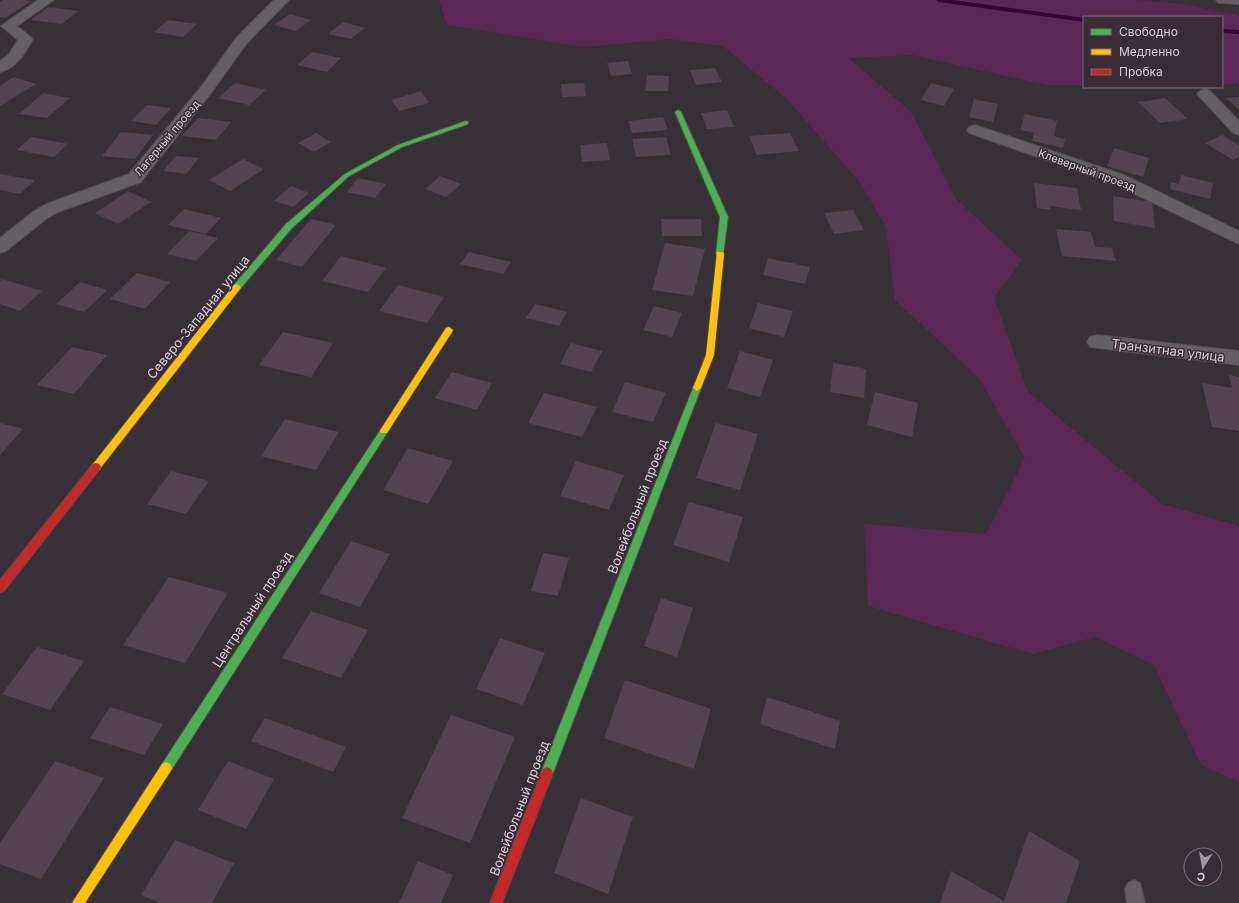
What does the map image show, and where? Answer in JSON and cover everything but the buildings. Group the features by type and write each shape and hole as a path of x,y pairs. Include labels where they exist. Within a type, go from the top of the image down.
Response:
{"street":[{"path":"0,68 15,58 26,39 4,26 47,0"},
{"name":"Лагерный проезд","path":"0,247 46,211 135,178 206,90 242,40 282,0"},
{"path":"1223,0 1239,0"},
{"path":"1205,94 1239,130"},
{"name":"Волейбольный проезд","path":"496,903 710,355 724,217 678,112"},
{"name":"Северо-Западная улица","path":"0,588 236,288 289,226 347,175 400,146 466,123"},
{"name":"Клеверный проезд","path":"975,130 1118,179 1193,214 1239,238"},
{"name":"Центральный проезд","path":"78,903 449,330"},
{"name":"Транзитная улица","path":"1097,342 1239,358"}],"shaded area":[{"path":"439,0 1133,0 1182,4 1239,16 1239,83 1223,85 1223,16 1083,16 1083,85 1048,85 912,55 849,58 911,112 956,199 1022,260 994,298 1028,392 1162,504 1239,526 1239,782 1201,765 1154,665 1095,637 1033,654 868,606 864,524 986,534 1025,458 979,378 895,300 886,227 861,184 788,100 723,46 671,39 584,47 447,25"}],"waterway":[{"path":"939,0 1083,20"},
{"path":"1223,31 1239,32"}],"traffic: fast":[{"path":"678,112 724,217 720,254"},
{"path":"237,287 289,226 347,175 400,146 466,123"},
{"path":"547,773 697,388"},
{"path":"166,768 384,431"}],"traffic: slow":[{"path":"697,388 710,355 720,254"},
{"path":"96,467 237,287"},
{"path":"384,431 449,330"},
{"path":"78,903 166,768"}],"traffic: jam":[{"path":"0,588 96,467"},
{"path":"496,903 547,773"}]}
